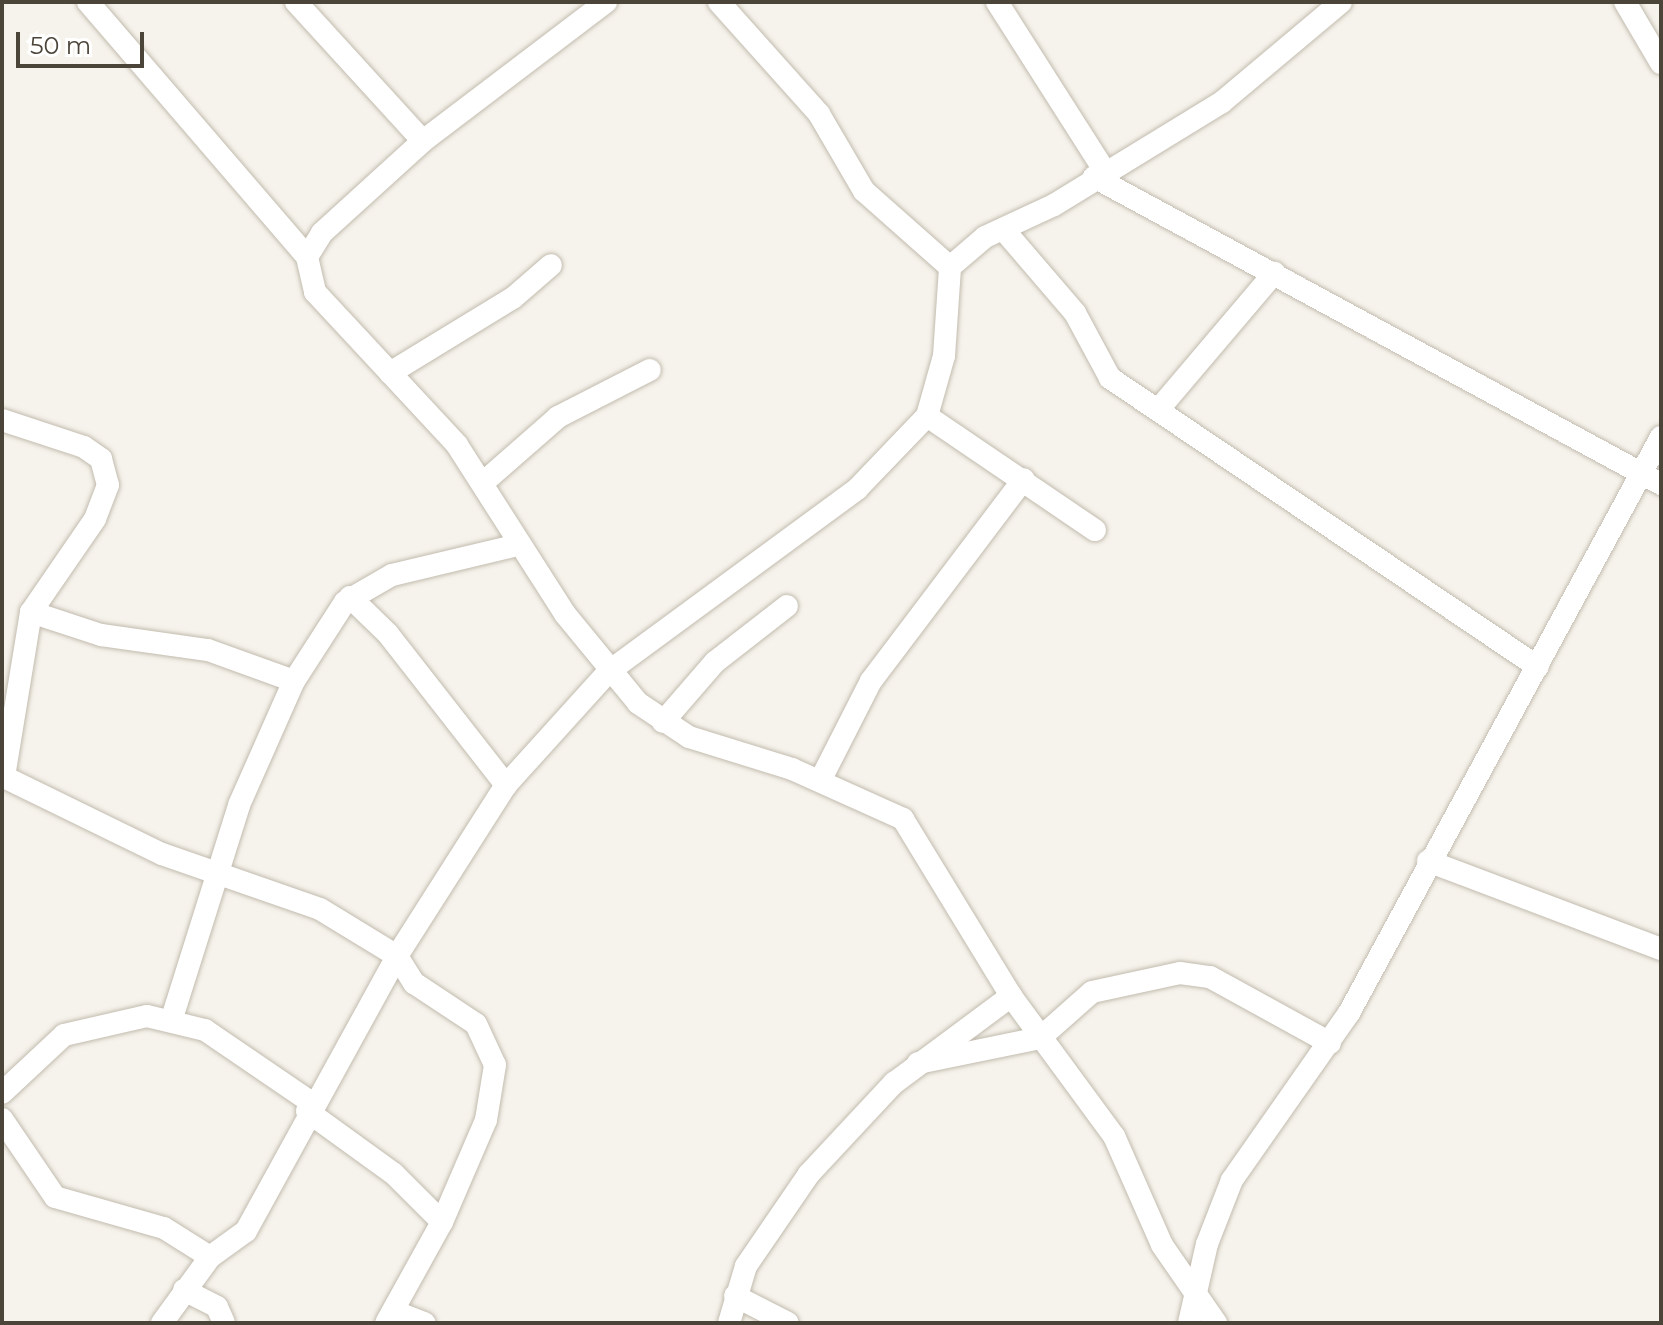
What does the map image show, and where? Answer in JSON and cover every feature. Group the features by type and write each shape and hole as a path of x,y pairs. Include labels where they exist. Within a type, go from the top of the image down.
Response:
{"street":[{"path":"88,2 307,257 315,292 485,481 518,545 608,672 663,722 820,781 903,819 1011,996 1114,1136 1162,1245 1196,1299 1216,1323"},
{"path":"296,2 423,141"},
{"path":"307,257 331,223 423,141 606,2"},
{"path":"719,2 819,114 864,191 950,267"},
{"path":"997,2 1099,174 1151,214 1274,273 1661,484"},
{"path":"950,267 1003,229 1222,102 1341,2"},
{"path":"1625,2 1661,63"},
{"path":"1003,229 1075,313 1110,378 1538,667"},
{"path":"390,373 513,298 551,265"},
{"path":"162,1323 210,1257 246,1231 310,1107 397,956 506,785 608,672 879,472 927,416 944,356 950,267"},
{"path":"1158,410 1274,273"},
{"path":"485,481 558,417 650,370"},
{"path":"927,416 1095,530"},
{"path":"2,420 84,447 107,471 105,503 12,637 3,776 215,875 320,909 397,956 414,983 476,1024 495,1065 486,1120 442,1222 390,1317 425,1323"},
{"path":"1189,1323 1207,1244 1232,1180 1330,1043 1661,437"},
{"path":"820,781 871,681 1024,479"},
{"path":"172,1018 215,875 294,681 350,597 392,575 518,545"},
{"path":"350,597 388,634 506,785"},
{"path":"663,722 715,662 787,606"},
{"path":"31,612 101,635 208,650 294,681"},
{"path":"1428,861 1661,949"},
{"path":"918,1063 1040,1038 1092,992 1180,973 1210,977 1330,1043"},
{"path":"729,1323 735,1296 764,1233 800,1185 918,1063 1011,996"},
{"path":"2,1093 64,1035 124,1018 172,1018 243,1053 394,1174 442,1222"},
{"path":"2,1119 55,1197 164,1228 210,1257"},
{"path":"184,1290 217,1307 224,1323"},
{"path":"735,1296 788,1323"}]}
